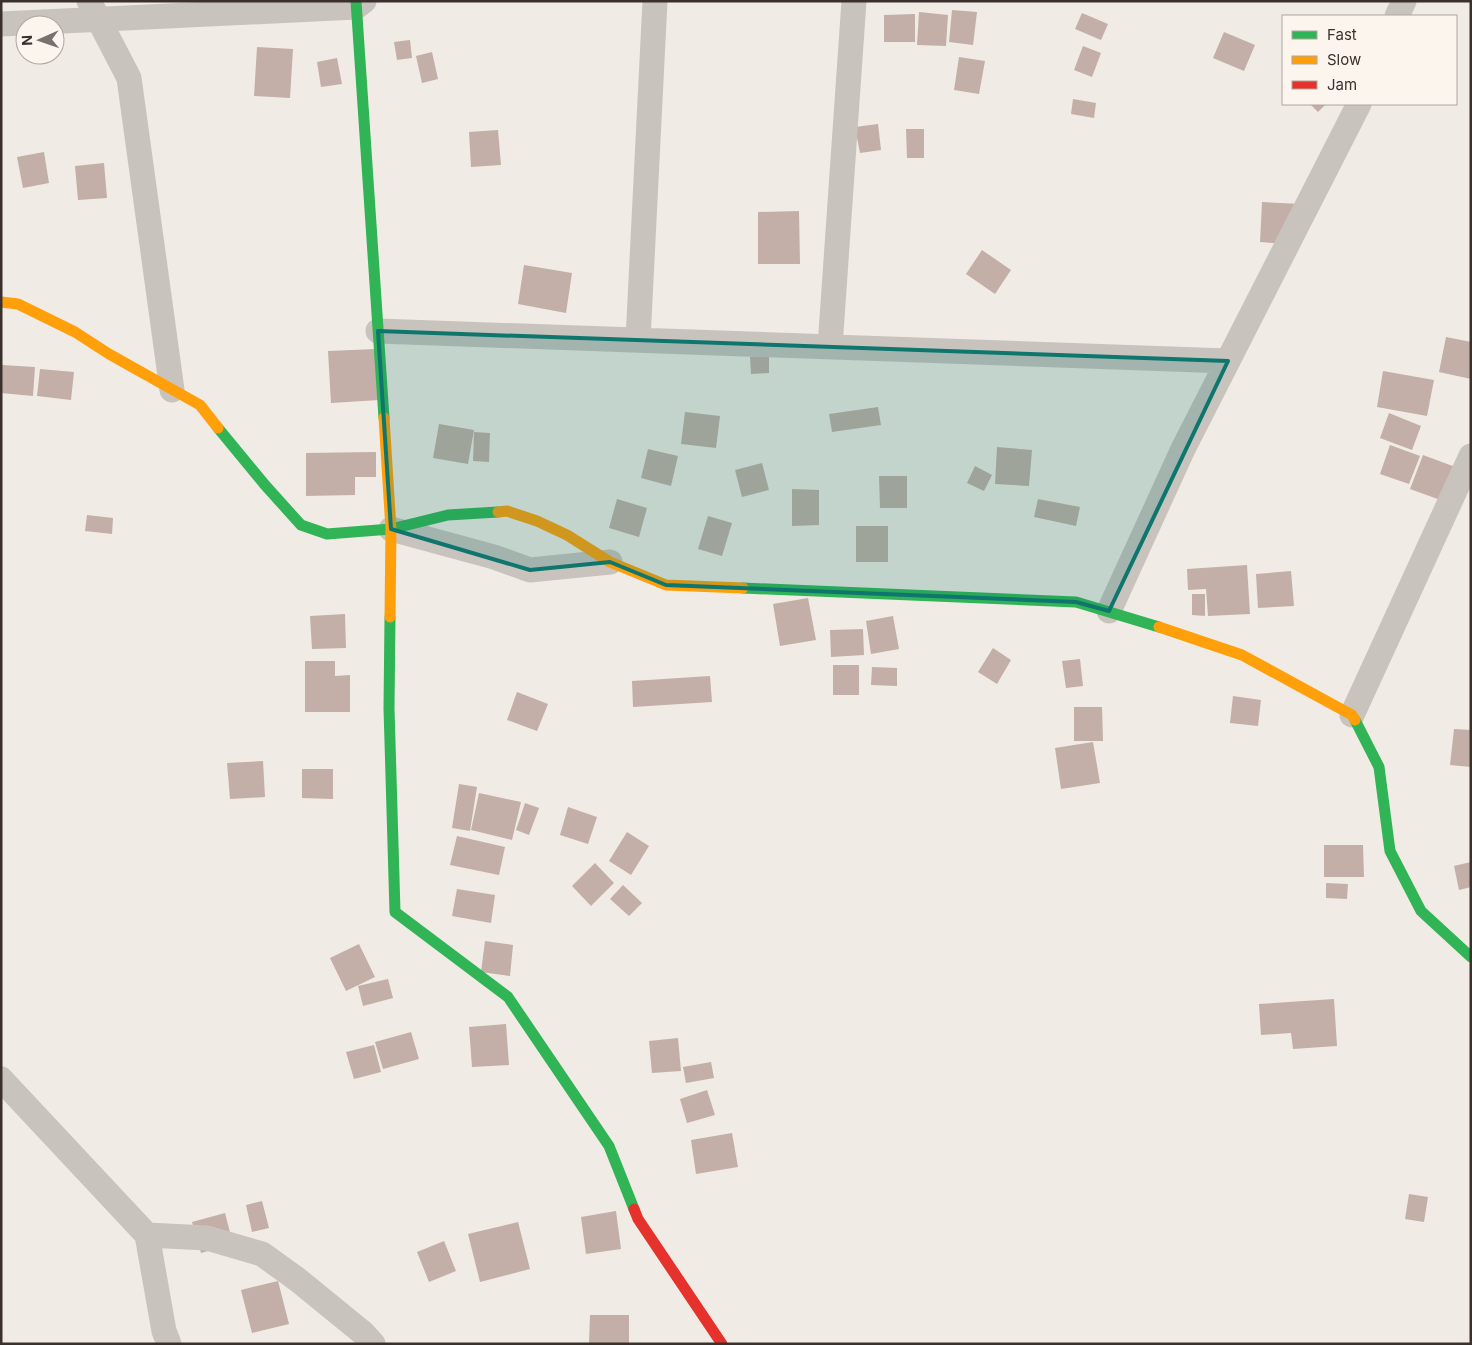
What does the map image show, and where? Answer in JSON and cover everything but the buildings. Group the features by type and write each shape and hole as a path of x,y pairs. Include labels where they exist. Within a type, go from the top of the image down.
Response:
{"street":[{"path":"638,340 655,1"},
{"path":"830,347 854,1"},
{"path":"1398,15 1404,1"},
{"path":"1,24 94,10 359,3 391,529 389,708 395,912 508,997 609,1146 638,1219 722,1344"},
{"path":"94,10 129,78 172,390"},
{"path":"1109,612 1183,449 1358,105"},
{"path":"1,302 18,304 74,332 200,405 264,485 300,525 326,534 391,529 448,515 507,511 537,521 567,535 610,562 666,585 1076,602 1167,629 1242,655 1352,715 1379,766 1390,851 1421,911 1471,957"},
{"path":"378,331 1228,360"},
{"path":"1352,715 1471,456"},
{"path":"391,529 494,557 530,570 610,562"},
{"path":"1,1079 147,1235 164,1330 169,1344"},
{"path":"147,1235 208,1238 262,1254 364,1333 373,1344"}],"highlighted area":[{"path":"378,331 1228,361 1109,611 1076,602 666,585 610,562 530,570 391,529"}],"traffic: fast":[{"path":"356,1 384,418"},
{"path":"218,428 301,525 327,534 391,529 448,515 498,512"},
{"path":"743,588 1076,602 1159,627"},
{"path":"390,617 389,708 395,912 508,997 609,1146 634,1209"},
{"path":"1355,720 1379,767 1390,851 1421,911 1471,957"}],"traffic: slow":[{"path":"1,302 18,304 75,332 109,354 200,405 218,428"},
{"path":"384,418 391,529 390,617"},
{"path":"498,512 507,511 537,521 567,535 610,562 666,585 743,588"},
{"path":"1159,627 1242,655 1352,715 1355,720"}],"traffic: jam":[{"path":"634,1209 638,1219 722,1344"}]}
